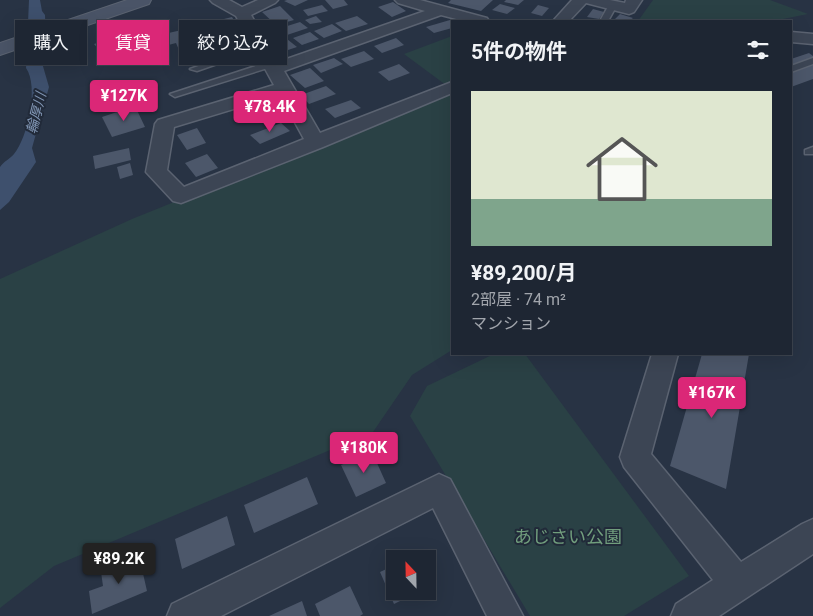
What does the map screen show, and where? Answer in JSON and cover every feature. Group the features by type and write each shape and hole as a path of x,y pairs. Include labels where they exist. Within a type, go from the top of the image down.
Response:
{"main road":[{"path":"0,49 89,14 114,0"},
{"path":"0,39 143,0"}],"street":[{"path":"218,0 242,12 246,20"},
{"path":"242,12 270,0"},
{"path":"403,0 477,20"},
{"path":"562,20 580,0"},
{"path":"591,0 630,9 634,0"},
{"path":"316,143 273,66 440,10"},
{"path":"792,37 813,39"},
{"path":"285,88 164,124 156,172 181,196 451,87"},
{"path":"665,355 635,457 717,604 813,536"},
{"path":"184,616 439,489 506,616"}],"lane":[{"path":"605,20 613,5"},
{"path":"792,68 813,61"},
{"path":"194,69 207,65"},
{"path":"175,94 273,66"}],"green space":[{"path":"653,0 770,0 808,14 778,20 639,20"},
{"path":"451,36 451,88 450,88 404,54"},
{"path":"451,90 451,351 412,375 373,432 54,566 0,608 0,279 132,219"},
{"name":"あじさい公園","path":"492,355 526,355 689,576 624,616 530,616 410,416 427,386"}],"water":[{"path":"29,0 40,0 45,20 28,20"},
{"name":"輪厚川","path":"26,65 43,65 49,87 32,148 36,162 9,202 0,210 0,167 12,156 19,146 24,136 30,111 32,87"}],"building":[{"path":"308,0 295,6 284,1"},
{"path":"325,0 344,0 348,5 333,9"},
{"path":"451,0 493,0 481,11 448,3"},
{"path":"506,0 524,0 518,5 504,2"},
{"path":"393,2 406,11 392,17 378,7"},
{"path":"500,4 515,8 507,14 492,10"},
{"path":"322,5 328,11 308,16 303,10"},
{"path":"538,5 549,8 542,16 531,13"},
{"path":"280,6 294,20 287,22 287,20 271,20 262,12"},
{"path":"593,9 604,12 599,19 587,17"},
{"path":"620,14 633,18 630,20 614,20"},
{"path":"316,16 322,22 310,24 305,20"},
{"path":"357,16 368,24 346,31 335,23"},
{"path":"232,17 234,20 220,20"},
{"path":"451,21 451,28 434,33 426,27"},
{"path":"300,22 308,28 287,35 287,26"},
{"path":"332,24 342,31 324,38 314,31"},
{"path":"179,31 179,50 176,43 169,45 169,33"},
{"path":"310,32 319,39 302,45 293,38"},
{"path":"396,38 404,45 382,53 374,46"},
{"path":"287,39 297,47 287,50"},
{"path":"364,51 374,59 351,67 341,59"},
{"path":"809,53 813,56 813,58 792,65 792,59"},
{"path":"334,58 343,64 321,73 313,65"},
{"path":"813,61 813,79 792,87 792,68"},
{"path":"399,64 410,73 389,81 378,72"},
{"path":"310,68 324,81 305,88 290,75"},
{"path":"326,86 336,94 309,104 301,95"},
{"path":"351,100 361,108 335,118 325,109"},
{"path":"270,101 276,109 256,116 253,114 243,117 239,112"},
{"path":"135,106 145,127 112,137 102,117"},
{"path":"281,123 290,131 260,144 250,135"},
{"path":"197,128 206,143 187,150 177,135"},
{"path":"129,148 131,160 95,169 93,156"},
{"path":"207,154 218,168 196,177 185,163"},
{"path":"130,163 133,175 120,179 117,167"},
{"path":"702,355 749,355 726,489 670,466"},
{"path":"372,452 386,483 356,497 341,465"},
{"path":"307,477 318,504 254,533 244,505"},
{"path":"227,516 235,545 182,569 175,539"},
{"path":"139,556 147,591 92,614 89,591 103,586 101,572"},
{"path":"386,569 386,586 380,572"},
{"path":"350,586 363,614 360,616 320,616 315,604"},
{"path":"392,600 402,600 394,604"},
{"path":"302,601 307,616 269,616"}]}
